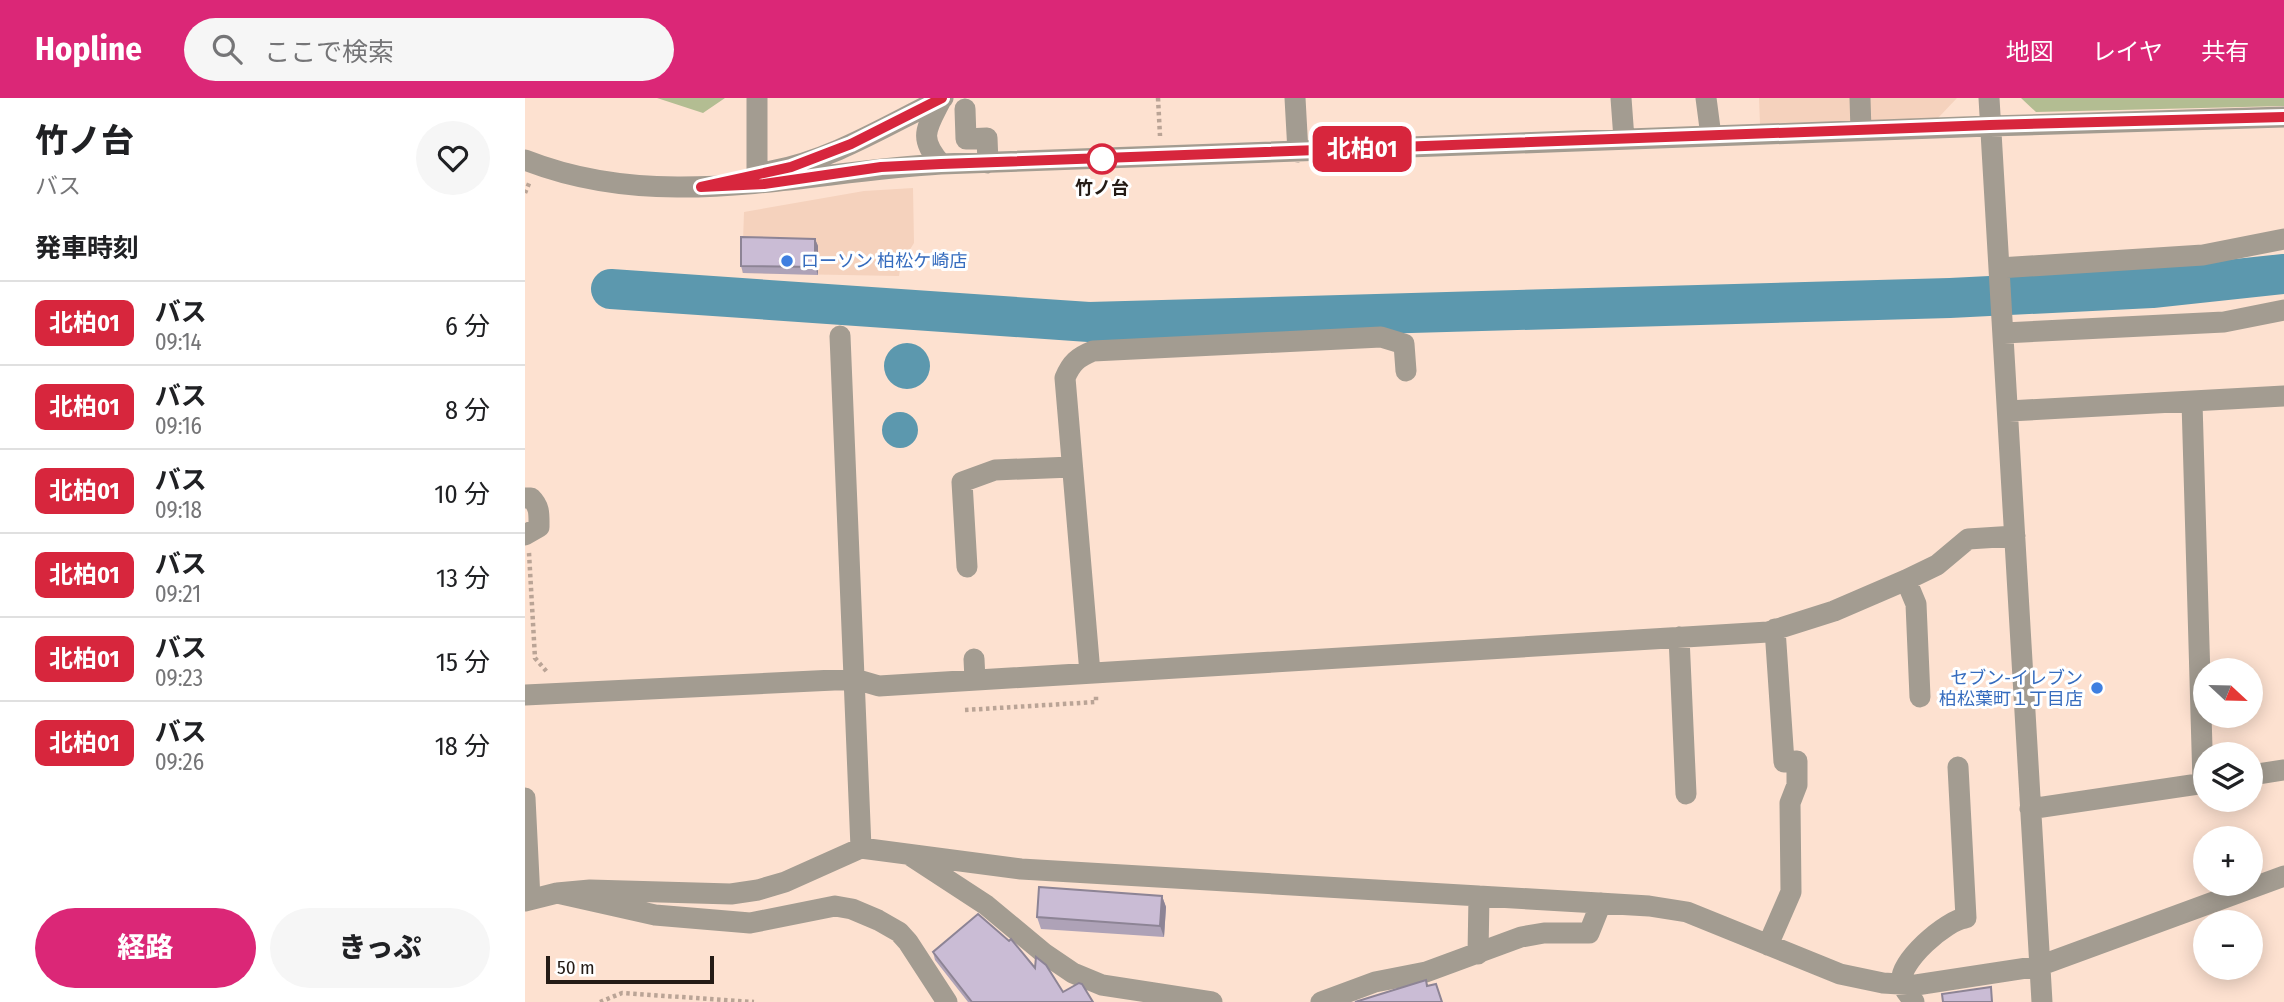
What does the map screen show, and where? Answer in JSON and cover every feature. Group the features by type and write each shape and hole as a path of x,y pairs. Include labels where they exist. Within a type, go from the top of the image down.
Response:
{"street":[{"path":"757,98 757,174"},
{"path":"701,187 791,167 851,144 942,98"},
{"path":"941,164 929,150 926,135 942,98"},
{"path":"1295,98 1298,152"},
{"path":"1621,98 1623,139"},
{"path":"1706,98 1711,136"},
{"path":"1860,98 1861,131"},
{"path":"1989,98 2042,1002"},
{"path":"965,108 966,139 987,138 988,163"},
{"path":"525,160 629,186 701,187 764,184 881,167 941,164 1990,125 2284,117"},
{"path":"1999,273 2203,255 2284,239"},
{"path":"2003,326 2224,323 2284,310"},
{"path":"840,336 861,848"},
{"path":"1093,681 1065,378 1069,367 1079,357 1093,351 1381,337 1404,344 1406,371"},
{"path":"2009,411 2284,396"},
{"path":"2192,402 2203,742"},
{"path":"967,566 962,482 995,470 1072,467"},
{"path":"525,498 531,498 538,506 539,527 526,535"},
{"path":"525,695 855,679 879,686 975,680 1093,681 1775,629 1834,611 1906,580 1937,565 1968,539 2015,536"},
{"path":"1906,580 1916,604 1920,696"},
{"path":"1768,945 1790,892 1790,803 1797,785 1797,761 1784,762 1775,629"},
{"path":"1679,637 1686,794"},
{"path":"974,659 975,680"},
{"path":"1915,1002 1902,984 1902,973 1930,936 1958,918 1966,918 1958,767"},
{"path":"2263,773 2284,769"},
{"path":"2030,810 2193,785"},
{"path":"525,798 528,900 557,893 590,890 731,894 758,890 785,882 861,848 1021,869 1649,906 1687,912 1840,974 1916,985 2039,966 2284,876"},
{"path":"906,853 986,905 1045,954 1073,973 1102,985 1212,1002"},
{"path":"557,893 655,915 712,921 750,923 835,906 852,909 899,932 947,1002"},
{"path":"1478,954 1479,895"},
{"path":"1321,1002 1375,982 1426,972 1521,937 1544,933 1589,933 1601,903"}],"path":[{"path":"1158,98 1159,147"},
{"path":"525,186 528,187 525,193"},
{"path":"526,535 535,658 554,680 554,694"},
{"path":"965,710 1095,702 1093,681"},
{"path":"600,1002 622,993 754,1002"}],"shaded area":[{"path":"1759,98 1957,98 1938,118 1760,124"},
{"path":"913,188 914,243 901,264 899,276 742,273 744,212 864,191"}],"green space":[{"path":"657,98 725,98 703,113"},
{"path":"2021,98 2284,98 2284,106 2036,112"}],"water":[{"path":"907,343 923,350 930,366 923,382 907,389 891,382 884,366 891,350"},
{"path":"900,412 912,418 918,430 912,442 900,448 888,442 882,430 888,418"}],"building":[{"path":"741,237 815,239 815,267 741,266"},
{"path":"1039,887 1162,896 1160,926 1037,917"},
{"path":"978,914 1009,941 1011,939 1035,968 1036,957 1046,965 1063,992 1082,984 1093,1002 972,1002 933,952"},
{"path":"1426,980 1427,986 1436,984 1442,1002 1355,1002"},
{"path":"1991,987 1992,1002 1943,1002 1942,994"}],"waterway":[{"path":"611,289 1089,322 1950,298 2152,288 2284,274"}],"bus line":[{"name":"北柏01","path":"942,98 851,144 791,167 701,187 764,184 881,167 941,164 1990,125 2284,117"}],"place":[{"name":"竹ノ台","path":"1102,159"},
{"name":"ローソン 柏松ケ崎店","path":"787,261"},
{"name":"セブン-イレブン 柏松葉町１丁目店","path":"2097,688"}]}
